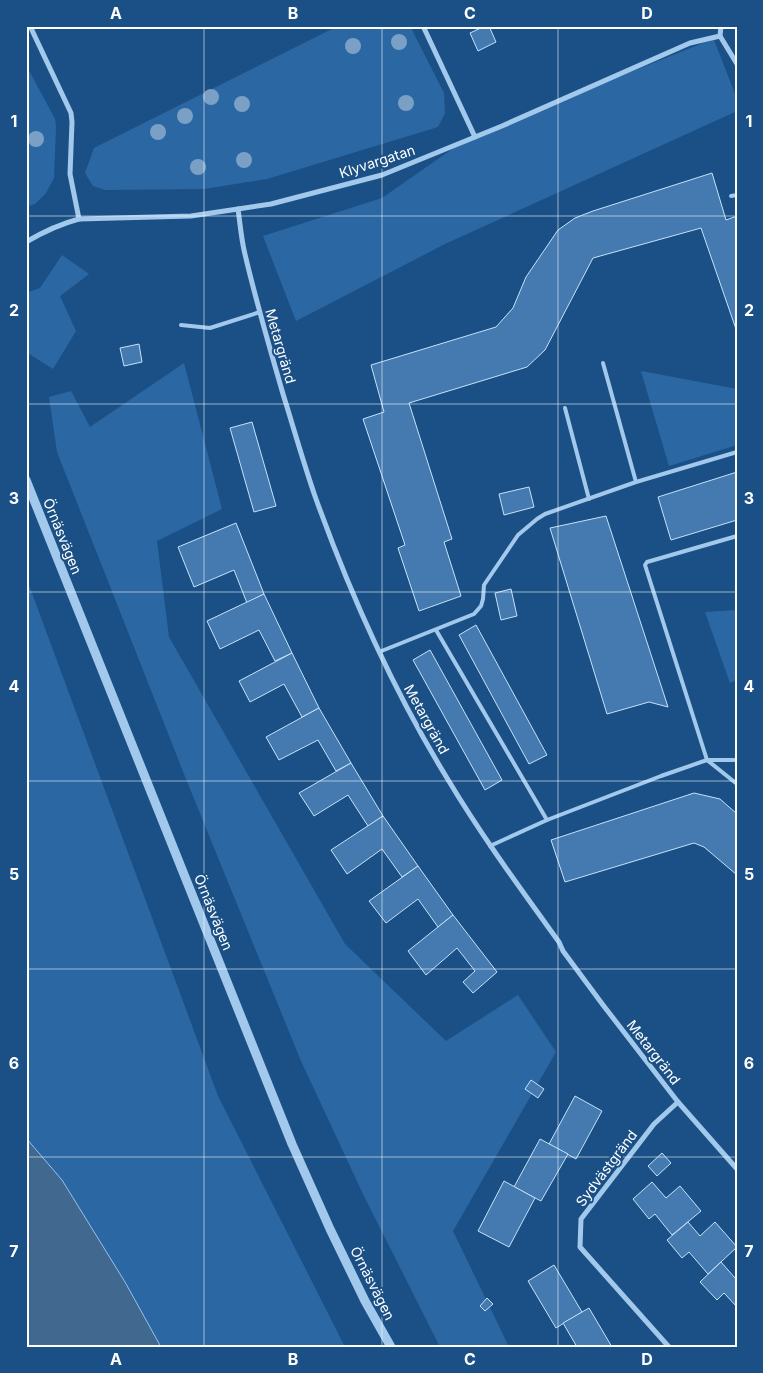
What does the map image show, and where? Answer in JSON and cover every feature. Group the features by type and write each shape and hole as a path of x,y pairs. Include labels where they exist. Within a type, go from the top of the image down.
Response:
{"street":[{"path":"30,26 71,113 70,174 79,218"},
{"path":"423,26 475,137"},
{"path":"721,26 720,36 737,64"},
{"name":"Klyvargatan","path":"26,242 63,223 79,218 191,216 271,204 382,175 475,137 684,45 720,36"},
{"name":"Metargränd","path":"238,209 243,248 260,312 316,498 345,574 380,652 423,737 490,846 563,951 678,1102 737,1169"},
{"name":"Örnäsvägen","path":"26,480 292,1144 338,1247 391,1347"},
{"name":"Sydvästgränd","path":"669,1347 580,1247 581,1219 654,1124 678,1102"}],"lane":[{"path":"731,196 737,195"},
{"path":"181,325 210,328 260,312"},
{"path":"603,363 636,482"},
{"path":"565,408 589,499"},
{"path":"380,652 474,614 481,606 484,585 518,535 545,514 636,482 737,452"},
{"path":"737,536 647,562 645,565 707,760 737,784"},
{"path":"436,630 547,820"},
{"path":"490,846 547,820 661,776 707,760 737,760"}],"shaded area":[{"path":"338,26 410,26 444,93 445,113 438,127 267,179 204,189 105,190 93,186 85,173 94,148"},
{"path":"714,40 737,99 737,111 445,244 296,321 263,236 382,198 471,136"},
{"path":"26,65 55,119 56,127 54,178 46,193 35,204 26,207"},
{"path":"62,255 89,274 60,296 76,331 53,369 26,352 26,293 40,288"},
{"path":"184,363 222,509 157,541 169,637 345,944 446,1041 518,995 556,1052 453,1231 509,1347 440,1347 363,1194 301,1061 186,779 57,452 49,397 71,391 90,427"},
{"path":"641,371 737,389 737,445 669,466"},
{"path":"26,577 218,1096 345,1347 161,1347 125,1282 62,1180 26,1138"},
{"path":"737,610 737,680 730,683 705,612"},
{"path":"26,1138 62,1180 125,1282 161,1347 26,1347"}],"building":[{"path":"489,26 496,42 478,51 470,33"},
{"path":"712,173 726,220 737,216 737,332 701,228 593,258 545,350 527,367 409,403 452,539 444,542 461,596 419,611 398,548 405,545 363,419 384,412 371,365 496,327 513,308 526,277 558,230 575,218 593,211"},
{"path":"139,344 142,362 124,366 120,348"},
{"path":"252,422 276,506 254,512 230,428"},
{"path":"737,472 737,520 671,540 658,497"},
{"path":"529,487 534,507 504,515 499,494"},
{"path":"606,516 668,707 649,702 607,714 550,528"},
{"path":"236,523 264,594 247,603 234,570 194,587 178,547"},
{"path":"511,589 517,616 501,620 495,593"},
{"path":"264,594 292,653 275,661 259,630 220,649 207,621"},
{"path":"476,625 547,755 529,764 459,635"},
{"path":"430,650 502,780 485,790 413,660"},
{"path":"292,653 319,708 302,717 284,684 250,702 239,681"},
{"path":"319,708 351,763 336,771 318,740 279,760 266,737"},
{"path":"351,763 383,816 368,826 348,795 314,816 299,793"},
{"path":"694,793 720,799 737,814 737,875 704,847 694,843 565,882 551,840"},
{"path":"383,816 418,866 402,877 382,849 347,874 331,850"},
{"path":"418,866 453,915 438,927 418,899 386,923 369,901"},
{"path":"453,915 497,972 473,993 463,982 475,971 457,948 426,975 408,951"},
{"path":"531,1080 544,1089 538,1098 525,1089"},
{"path":"575,1096 602,1111 576,1159 549,1144"},
{"path":"540,1139 568,1154 541,1201 514,1187"},
{"path":"662,1153 671,1163 657,1176 648,1166"},
{"path":"504,1181 535,1198 509,1247 478,1231"},
{"path":"652,1182 666,1198 680,1186 701,1211 672,1235 655,1214 649,1219 633,1199"},
{"path":"688,1222 700,1236 715,1222 737,1247 708,1274 689,1252 682,1258 667,1240"},
{"path":"721,1262 735,1278 737,1277 737,1307 724,1293 717,1300 700,1282"},
{"path":"554,1265 582,1312 556,1328 528,1281"},
{"path":"487,1298 493,1304 485,1311 480,1306"},
{"path":"589,1308 612,1347 577,1347 563,1323"}]}
